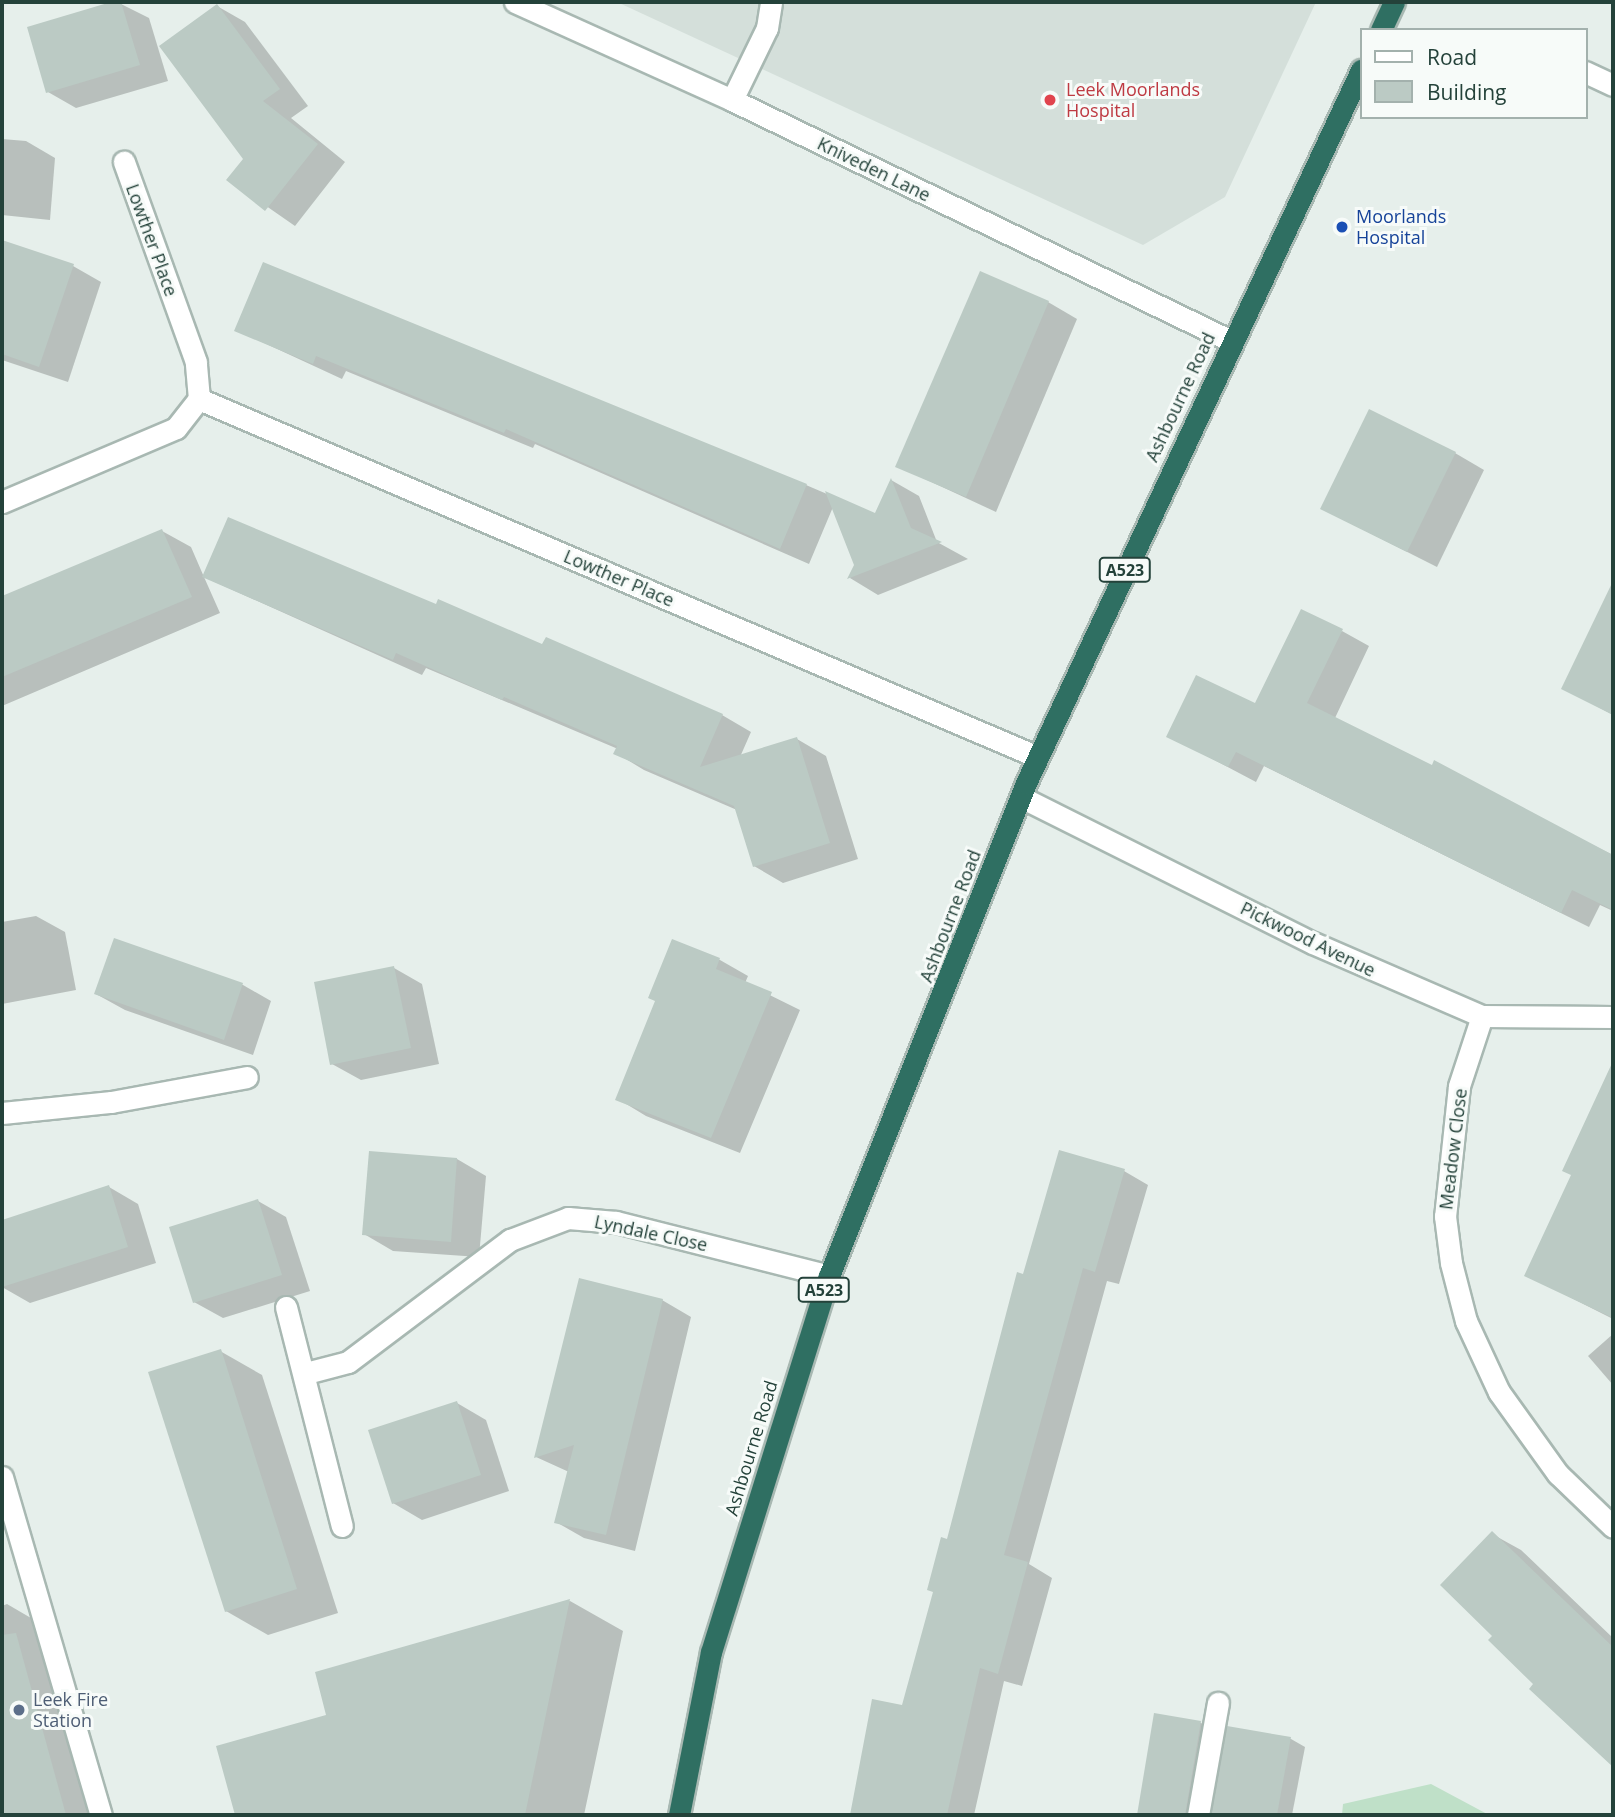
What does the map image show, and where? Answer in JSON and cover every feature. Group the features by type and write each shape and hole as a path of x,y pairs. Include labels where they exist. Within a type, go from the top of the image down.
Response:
{"highway":[{"path":"1382,28 1394,2"},
{"name":"Ashbourne Road","path":"679,1815 711,1652 829,1276 1038,757 1231,341 1360,72"}],"street":[{"name":"Kniveden Lane","path":"515,2 732,100 1231,341"},
{"path":"732,100 767,28 771,2"},
{"path":"1587,73 1613,85"},
{"name":"Lowther Place","path":"124,162 196,362 200,399 1038,757"},
{"path":"2,502 176,428 200,399"},
{"name":"Pickwood Avenue","path":"1021,797 1313,943 1482,1016 1613,1017"},
{"name":"Meadow Close","path":"1482,1016 1459,1086 1445,1216 1451,1264 1466,1321 1499,1392 1558,1474 1613,1527"},
{"path":"2,1113 111,1102 247,1077"},
{"name":"Lyndale Close","path":"306,1373 348,1362 510,1240 568,1217 616,1222 829,1276"},
{"path":"286,1307 328,1458 342,1526"},
{"path":"2,1477 102,1815"},
{"path":"1198,1815 1218,1703"}],"shaded area":[{"name":"Leek Moorlands Hospital","path":"617,2 1316,2 1225,197 1143,245"}],"green space":[{"path":"1431,1784 1489,1815 1342,1815 1343,1804"}],"building":[{"path":"111,2 121,2 140,65 46,93 27,27"},
{"path":"217,4 280,89 263,101 318,144 265,211 226,180 243,159 159,46"},
{"path":"2,240 74,264 39,367 2,354"},
{"path":"263,262 807,484 780,549 506,429 504,433 316,356 313,364 234,331"},
{"path":"980,271 1049,301 966,497 895,467"},
{"path":"1369,409 1456,452 1407,552 1320,509"},
{"path":"891,478 911,528 942,542 847,579 854,565 825,491 875,513"},
{"path":"228,517 436,604 438,599 542,644 546,637 723,714 700,767 797,737 830,843 753,867 734,806 613,754 617,746 504,697 502,700 396,653 393,660 202,577"},
{"path":"162,529 192,597 2,677 2,596"},
{"path":"1613,581 1613,715 1561,689"},
{"path":"1301,609 1343,629 1307,703 1432,765 1434,760 1613,855 1613,910 1572,890 1561,913 1236,752 1228,767 1166,737 1196,675 1255,703"},
{"path":"114,938 243,983 224,1040 94,994"},
{"path":"672,939 720,958 716,969 772,992 711,1138 615,1100 655,1001 648,998"},
{"path":"394,966 411,1048 330,1065 314,982"},
{"path":"1613,1061 1613,1318 1524,1276 1571,1175 1562,1171"},
{"path":"1059,1150 1125,1169 1095,1272 1083,1268 1004,1555 1028,1562 998,1674 980,1668 947,1815 850,1815 872,1699 902,1705 933,1592 927,1590 941,1537 947,1539 1017,1272 1023,1274"},
{"path":"369,1151 457,1158 451,1242 362,1235"},
{"path":"109,1185 128,1247 2,1287 2,1220"},
{"path":"258,1199 282,1275 193,1303 169,1227"},
{"path":"579,1278 663,1299 606,1535 554,1523 574,1445 534,1458"},
{"path":"221,1349 297,1589 225,1612 148,1372"},
{"path":"457,1401 481,1475 392,1504 368,1430"},
{"path":"1492,1531 1613,1647 1613,1767 1529,1689 1533,1684 1488,1640 1492,1636 1440,1585"},
{"path":"570,1599 525,1815 235,1815 216,1746 326,1715 315,1672"},
{"name":"Leek Fire Station","path":"16,1633 66,1815 2,1815 2,1635"},
{"path":"1154,1713 1201,1721 1185,1815 1137,1815"},
{"path":"1227,1726 1291,1737 1277,1815 1211,1815"}],"place":[{"name":"Leek Moorlands Hospital","path":"1050,100"},
{"name":"Moorlands Hospital","path":"1342,227"},
{"name":"Leek Fire Station","path":"19,1710"}]}
